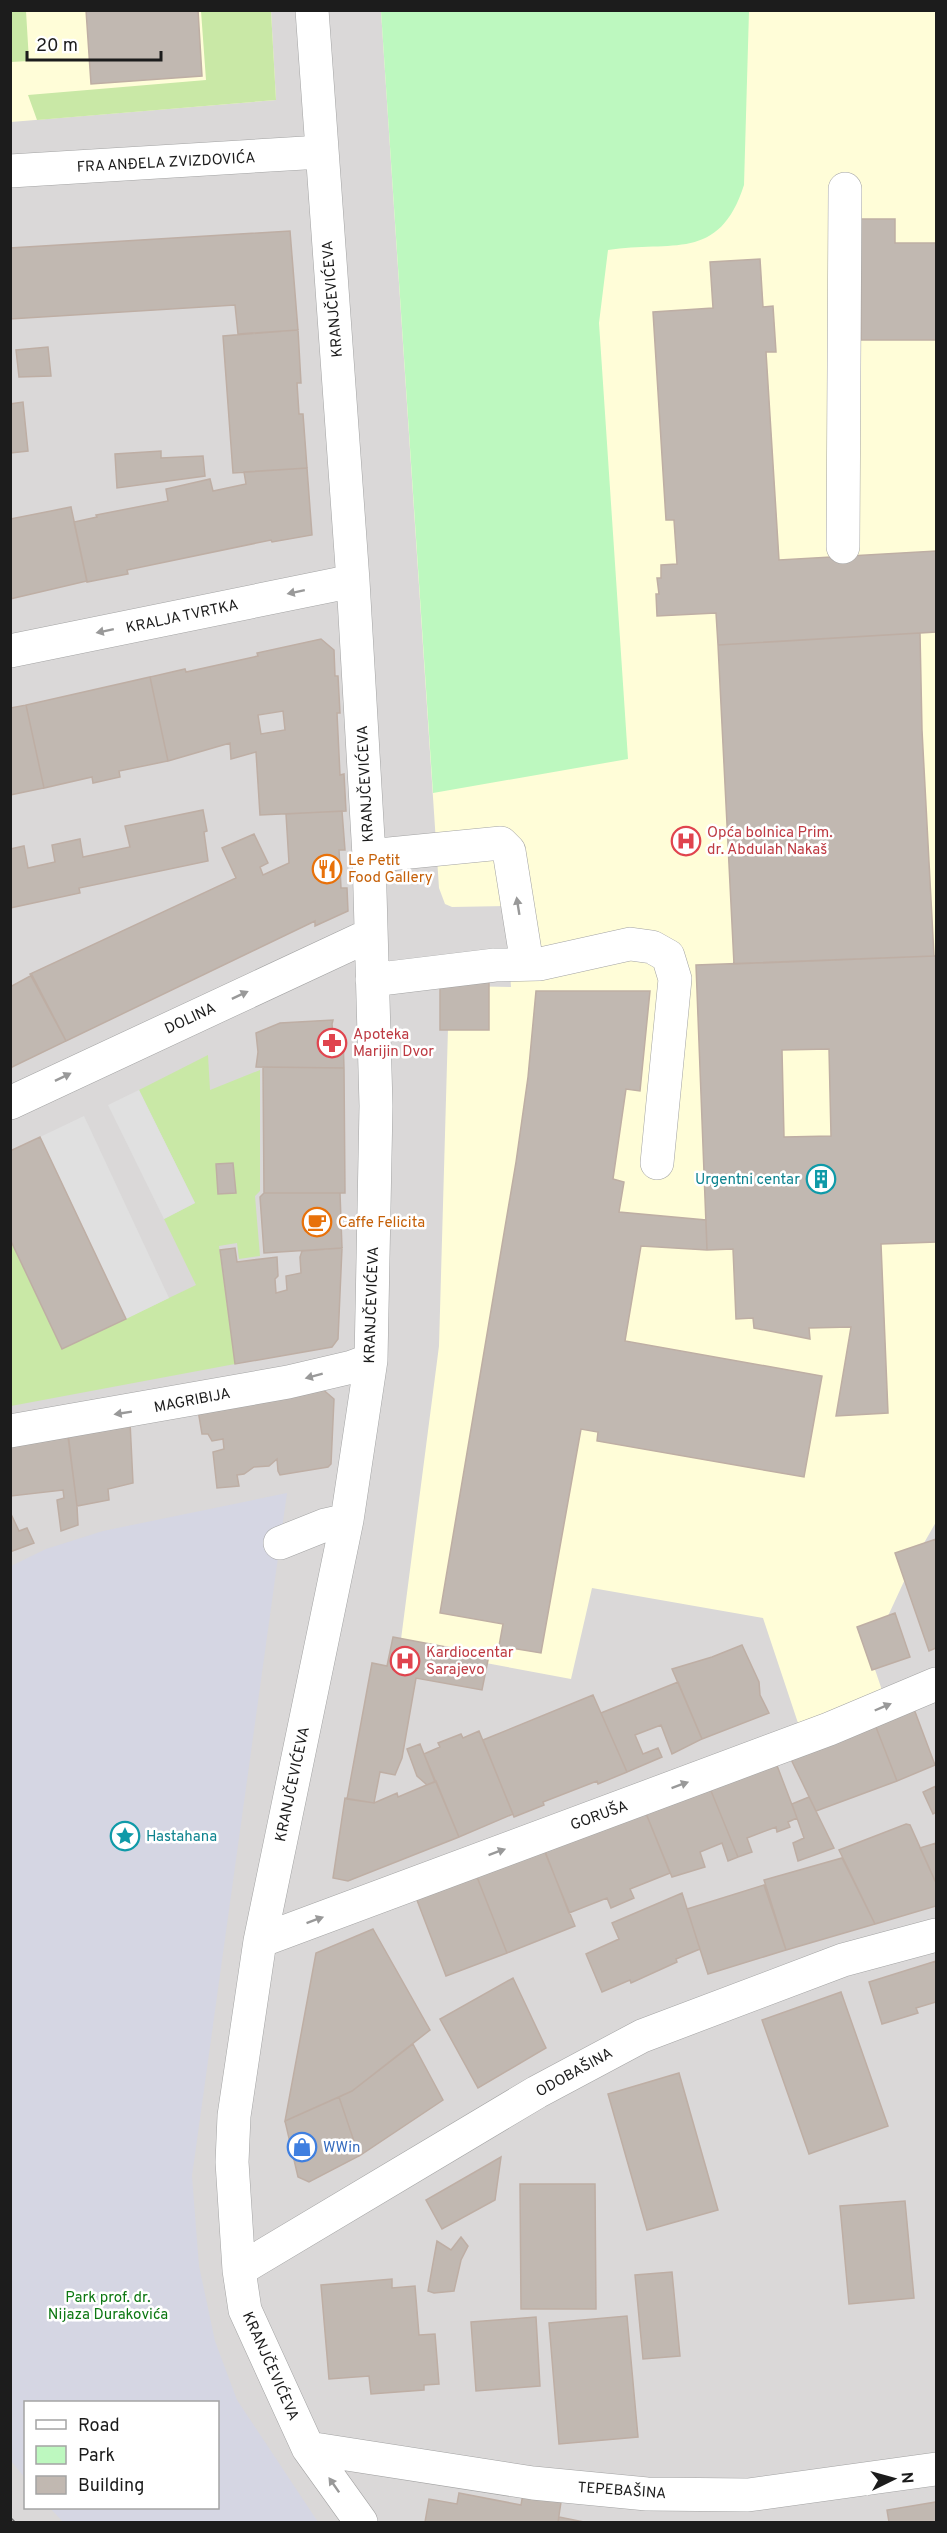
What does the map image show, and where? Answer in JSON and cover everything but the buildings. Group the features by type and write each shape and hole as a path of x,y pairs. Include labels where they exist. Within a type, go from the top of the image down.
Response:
{"street":[{"name":"KRANJČEVIĆEVA","path":"312,10 353,580 369,855 376,1106 371,1360 347,1520 260,1941 234,2116 232,2163 239,2270 245,2310 308,2448 360,2523"},
{"name":"FRA ANĐELA ZVIZDOVIĆA","path":"10,171 321,152"},
{"path":"843,547 845,189"},
{"name":"KRALJA TVRTKA","path":"10,651 353,580"},
{"path":"369,855 501,843 508,851 527,964"},
{"name":"DOLINA","path":"10,1103 370,935"},
{"path":"372,980 495,965 540,964 630,944 652,947 668,956 675,979 657,1163"},
{"name":"MAGRIBIJA","path":"10,1431 288,1382 352,1367 371,1360"},
{"path":"280,1543 326,1525 347,1520"},
{"name":"GORUŠA","path":"260,1941 829,1730 936,1684"},
{"name":"ODOBAŠINA","path":"239,2270 537,2092 642,2036 843,1960 936,1935"},
{"name":"TEPEBAŠINA","path":"308,2448 533,2482 647,2494 748,2495 936,2469"}],"shaded area":[{"path":"11,11 936,11 936,2522 11,2522"},
{"path":"11,11 271,11 276,100 11,122"},
{"name":"Opća bolnica Prim. dr. Abdulah Nakaš","path":"381,11 936,11 936,1522 912,1564 870,1655 884,1696 799,1726 763,1618 592,1588 571,1679 400,1647 439,1346 449,993 461,986 511,987 506,906 452,907 445,904 439,888"},
{"path":"139,1090 195,1203 164,1219 108,1105"},
{"path":"84,1116 169,1298 126,1319 40,1137"},
{"name":"Hastahana","path":"287,1493 192,2176 199,2266 215,2341 237,2400 318,2522 63,2522 51,2509 219,2509 219,2401 24,2401 24,2477 11,2461 11,1566 46,1549 103,1531"}],"green space":[{"path":"11,10 26,11 29,61 11,62"},
{"path":"201,11 271,11 276,100 37,120 28,95 206,80"},
{"path":"381,11 749,11 744,185 734,210 721,227 707,237 691,243 608,250 599,323 628,759 433,793"},
{"path":"208,1055 210,1090 260,1070 260,1191 255,1196 260,1256 239,1259 237,1243 219,1246 235,1364 11,1406 10,1239 62,1349 196,1285 164,1219 195,1203 139,1090"}],"tram line":[{"path":"10,2517 15,2522"}],"place":[{"name":"Opća bolnica Prim. dr. Abdulah Nakaš","path":"686,841"},
{"name":"Le Petit Food Gallery","path":"327,869"},
{"name":"Apoteka Marijin Dvor","path":"332,1043"},
{"name":"Urgentni centar","path":"821,1179"},
{"name":"Caffe Felicita","path":"317,1222"},
{"name":"Kardiocentar Sarajevo","path":"405,1661"},
{"name":"Hastahana","path":"125,1836"},
{"name":"WWin","path":"302,2147"}],"park label":[{"name":"Park prof. dr. Nijaza Durakovića","path":"108,2306"}]}
